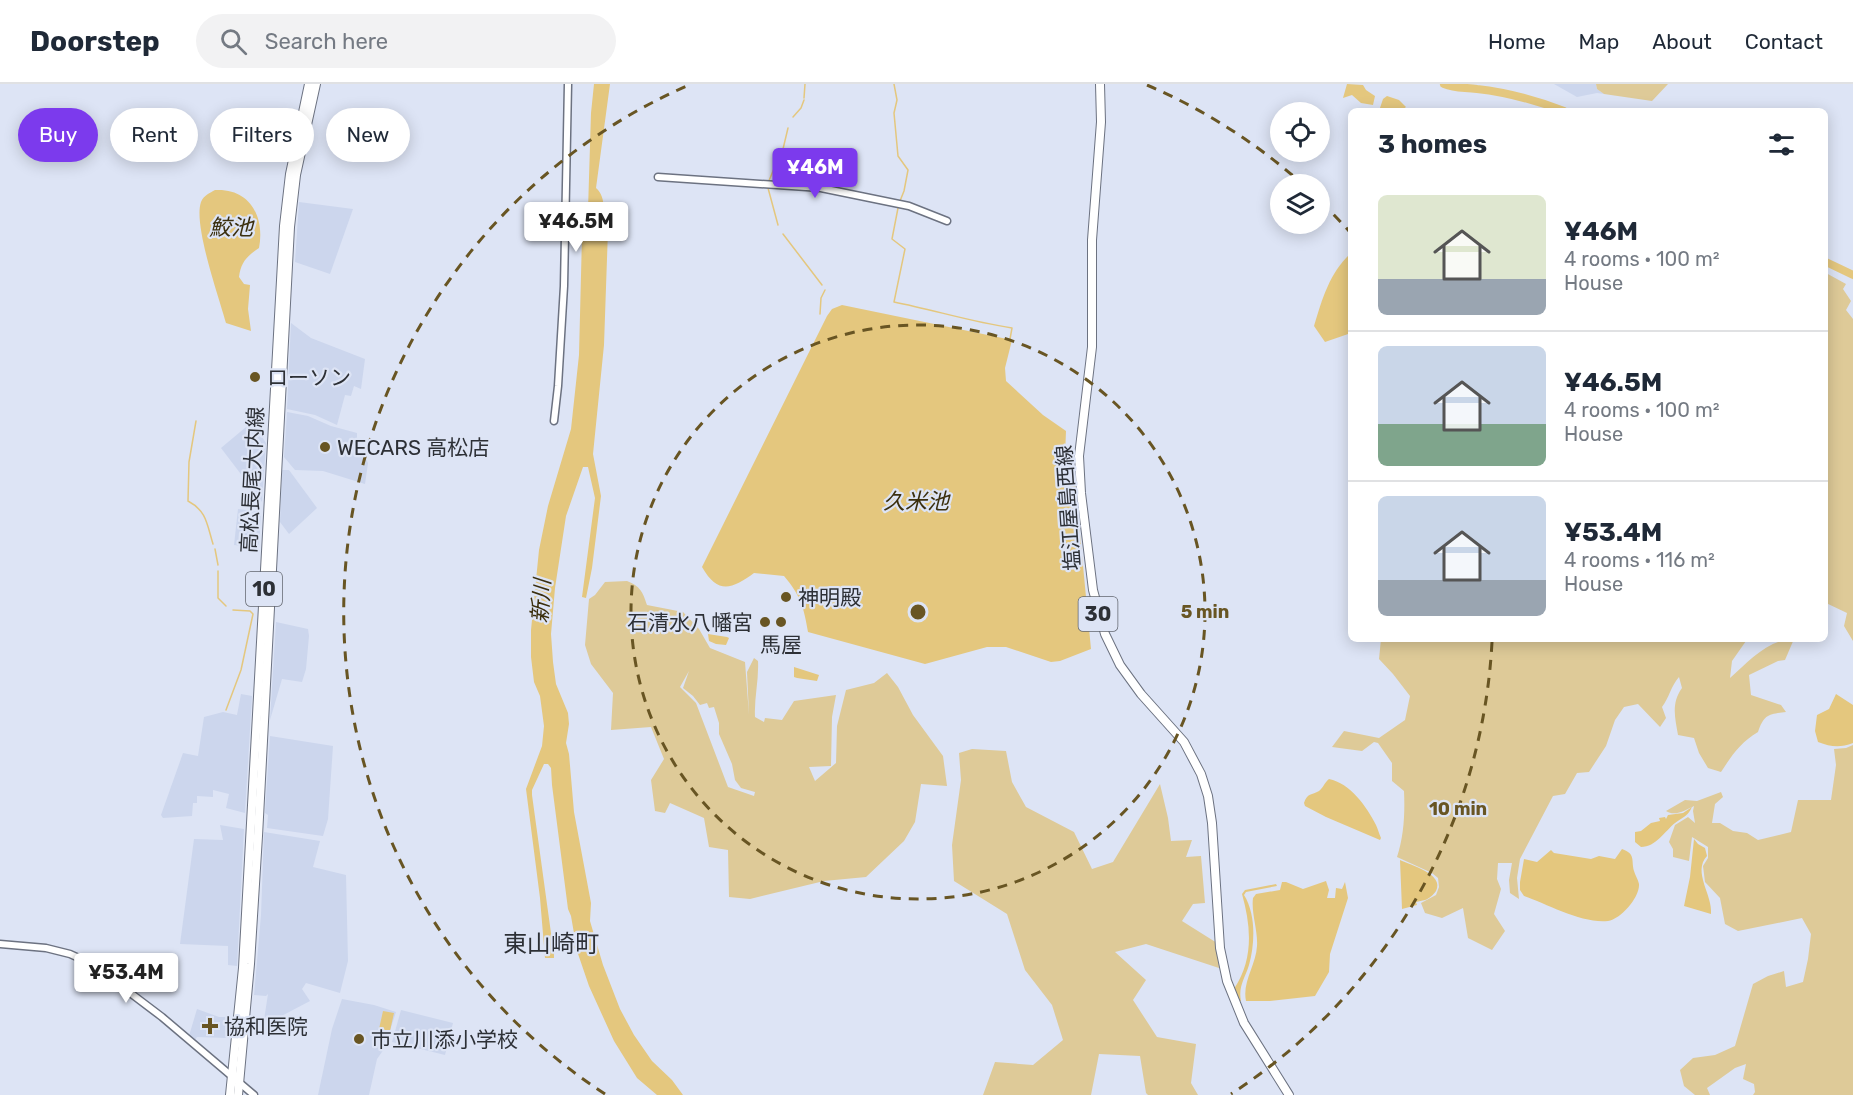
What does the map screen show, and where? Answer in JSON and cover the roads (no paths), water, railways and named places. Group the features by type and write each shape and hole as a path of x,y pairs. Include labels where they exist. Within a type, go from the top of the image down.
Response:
{"main road":[{"name":"高松長尾大内線","path":"230,1095 243,968 284,226 290,174 309,84"},
{"name":"高松長尾大内線","path":"238,1095 250,963 290,227 296,175 316,84"},
{"name":"塩江屋島西線","path":"1100,84 1101,122 1092,240 1092,347 1079,456 1081,493 1093,590 1105,634 1120,666 1141,694 1184,742 1201,774 1208,796 1212,823 1221,948 1227,981 1244,1023 1289,1095"}],"street":[{"path":"554,421 564,286 568,84"},
{"path":"658,177 827,189 909,206 947,221"},
{"path":"0,944 55,950 92,964 254,1095"}],"water":[{"name":"新川","path":"594,84 610,84 596,188 602,197 608,230 604,345 593,454 601,496 586,598 582,597 595,498 588,467 583,467 566,516 555,588 551,634 553,662 556,684 568,713 566,743 574,812 591,903 590,921 603,965 620,1009 634,1035 652,1061 672,1080 683,1095 657,1095 637,1078 614,1041 589,986 576,948 567,950 576,945 568,909 551,768 548,764 544,764 532,790 554,955 554,958 545,958 526,789 542,746 544,726 531,657 531,630 539,550 548,506 571,429 579,355 582,236 586,235 587,228 594,221 594,213 590,217 588,210"},
{"path":"1347,84 1363,85 1375,96 1373,105 1361,103 1352,95 1343,98"},
{"path":"1387,96 1399,100 1406,107 1380,108 1383,99"},
{"name":"鮫池","path":"215,190 227,191 246,199 257,215 260,226 259,248 245,260 239,277 244,284 250,285 248,309 251,331 226,323 208,261 199,213 202,200"},
{"path":"1348,256 1348,334 1325,342 1314,326 1332,277"},
{"name":"久米池","path":"842,305 1012,340 1005,368 1006,381 1043,415 1066,431 1064,481 1075,482 1091,649 1060,661 1051,662 1006,647 987,647 925,664 808,632 800,602 784,576 754,573 739,583 726,586 714,582 708,576 702,567 827,316 832,309"},
{"path":"708,634 729,638 726,645 716,644 709,641"},
{"path":"794,667 819,675 817,681 794,677"},
{"path":"1836,694 1853,705 1853,743 1848,745 1831,746 1818,742 1815,731 1817,715 1829,709"},
{"path":"1329,779 1344,785 1357,797 1376,825 1380,840 1305,806 1307,797 1319,791"},
{"path":"1692,807 1687,814 1651,844 1641,847 1635,842 1635,832 1660,821 1659,818 1665,817 1666,819 1668,815 1683,813"},
{"path":"1694,839 1705,848 1707,856 1703,862 1702,876 1711,914 1684,906"},
{"path":"1622,849 1631,855 1639,884 1629,907 1613,919 1598,921 1576,917 1524,896 1520,890 1524,859 1537,862 1551,850 1554,853 1591,859 1599,856 1615,859"},
{"path":"1400,860 1431,875 1437,885 1436,891 1428,899 1402,909"},
{"path":"1326,881 1329,890 1327,898 1335,898 1336,888 1342,889 1345,882 1348,898 1330,954 1329,972 1315,996 1246,1001 1247,980 1257,946 1253,898 1256,894 1280,890 1282,882 1303,889"},
{"path":"1276,884 1277,886 1246,892 1244,895 1251,911 1253,939 1249,965 1241,987 1241,1001 1239,1001 1234,989 1245,966 1249,942 1242,894 1245,890"},
{"path":"383,1011 394,1013 390,1031 379,1029"}],"waterway":[{"path":"804,98 805,84"},
{"path":"894,84 897,100 894,113 898,156 908,170 900,201"},
{"path":"1444,84 1487,90 1532,100 1555,108"},
{"path":"793,117 801,108 804,100"},
{"path":"783,149 788,128"},
{"path":"768,183 781,152"},
{"path":"768,188 778,225"},
{"path":"898,208 892,239 905,249 894,302 1012,328 1010,339"},
{"path":"783,234 822,285"},
{"path":"1828,263 1853,275"},
{"path":"820,314 821,298 825,290"},
{"path":"196,421 189,462 188,501 203,514 213,544"},
{"path":"215,549 218,565"},
{"path":"218,571 218,598 226,606"},
{"path":"226,710 241,670 253,614 250,611 233,610"}],"place":[{"name":"ローソン","path":"255,377"},
{"name":"WECARS 高松店","path":"325,447"},
{"name":"神明殿","path":"786,597"},
{"name":"石清水八幡宮","path":"765,622"},
{"name":"馬屋","path":"781,622"},
{"name":"協和医院","path":"210,1026"},
{"name":"市立川添小学校","path":"359,1039"}],"district":[{"name":"東山崎町","path":"551,944"}]}
